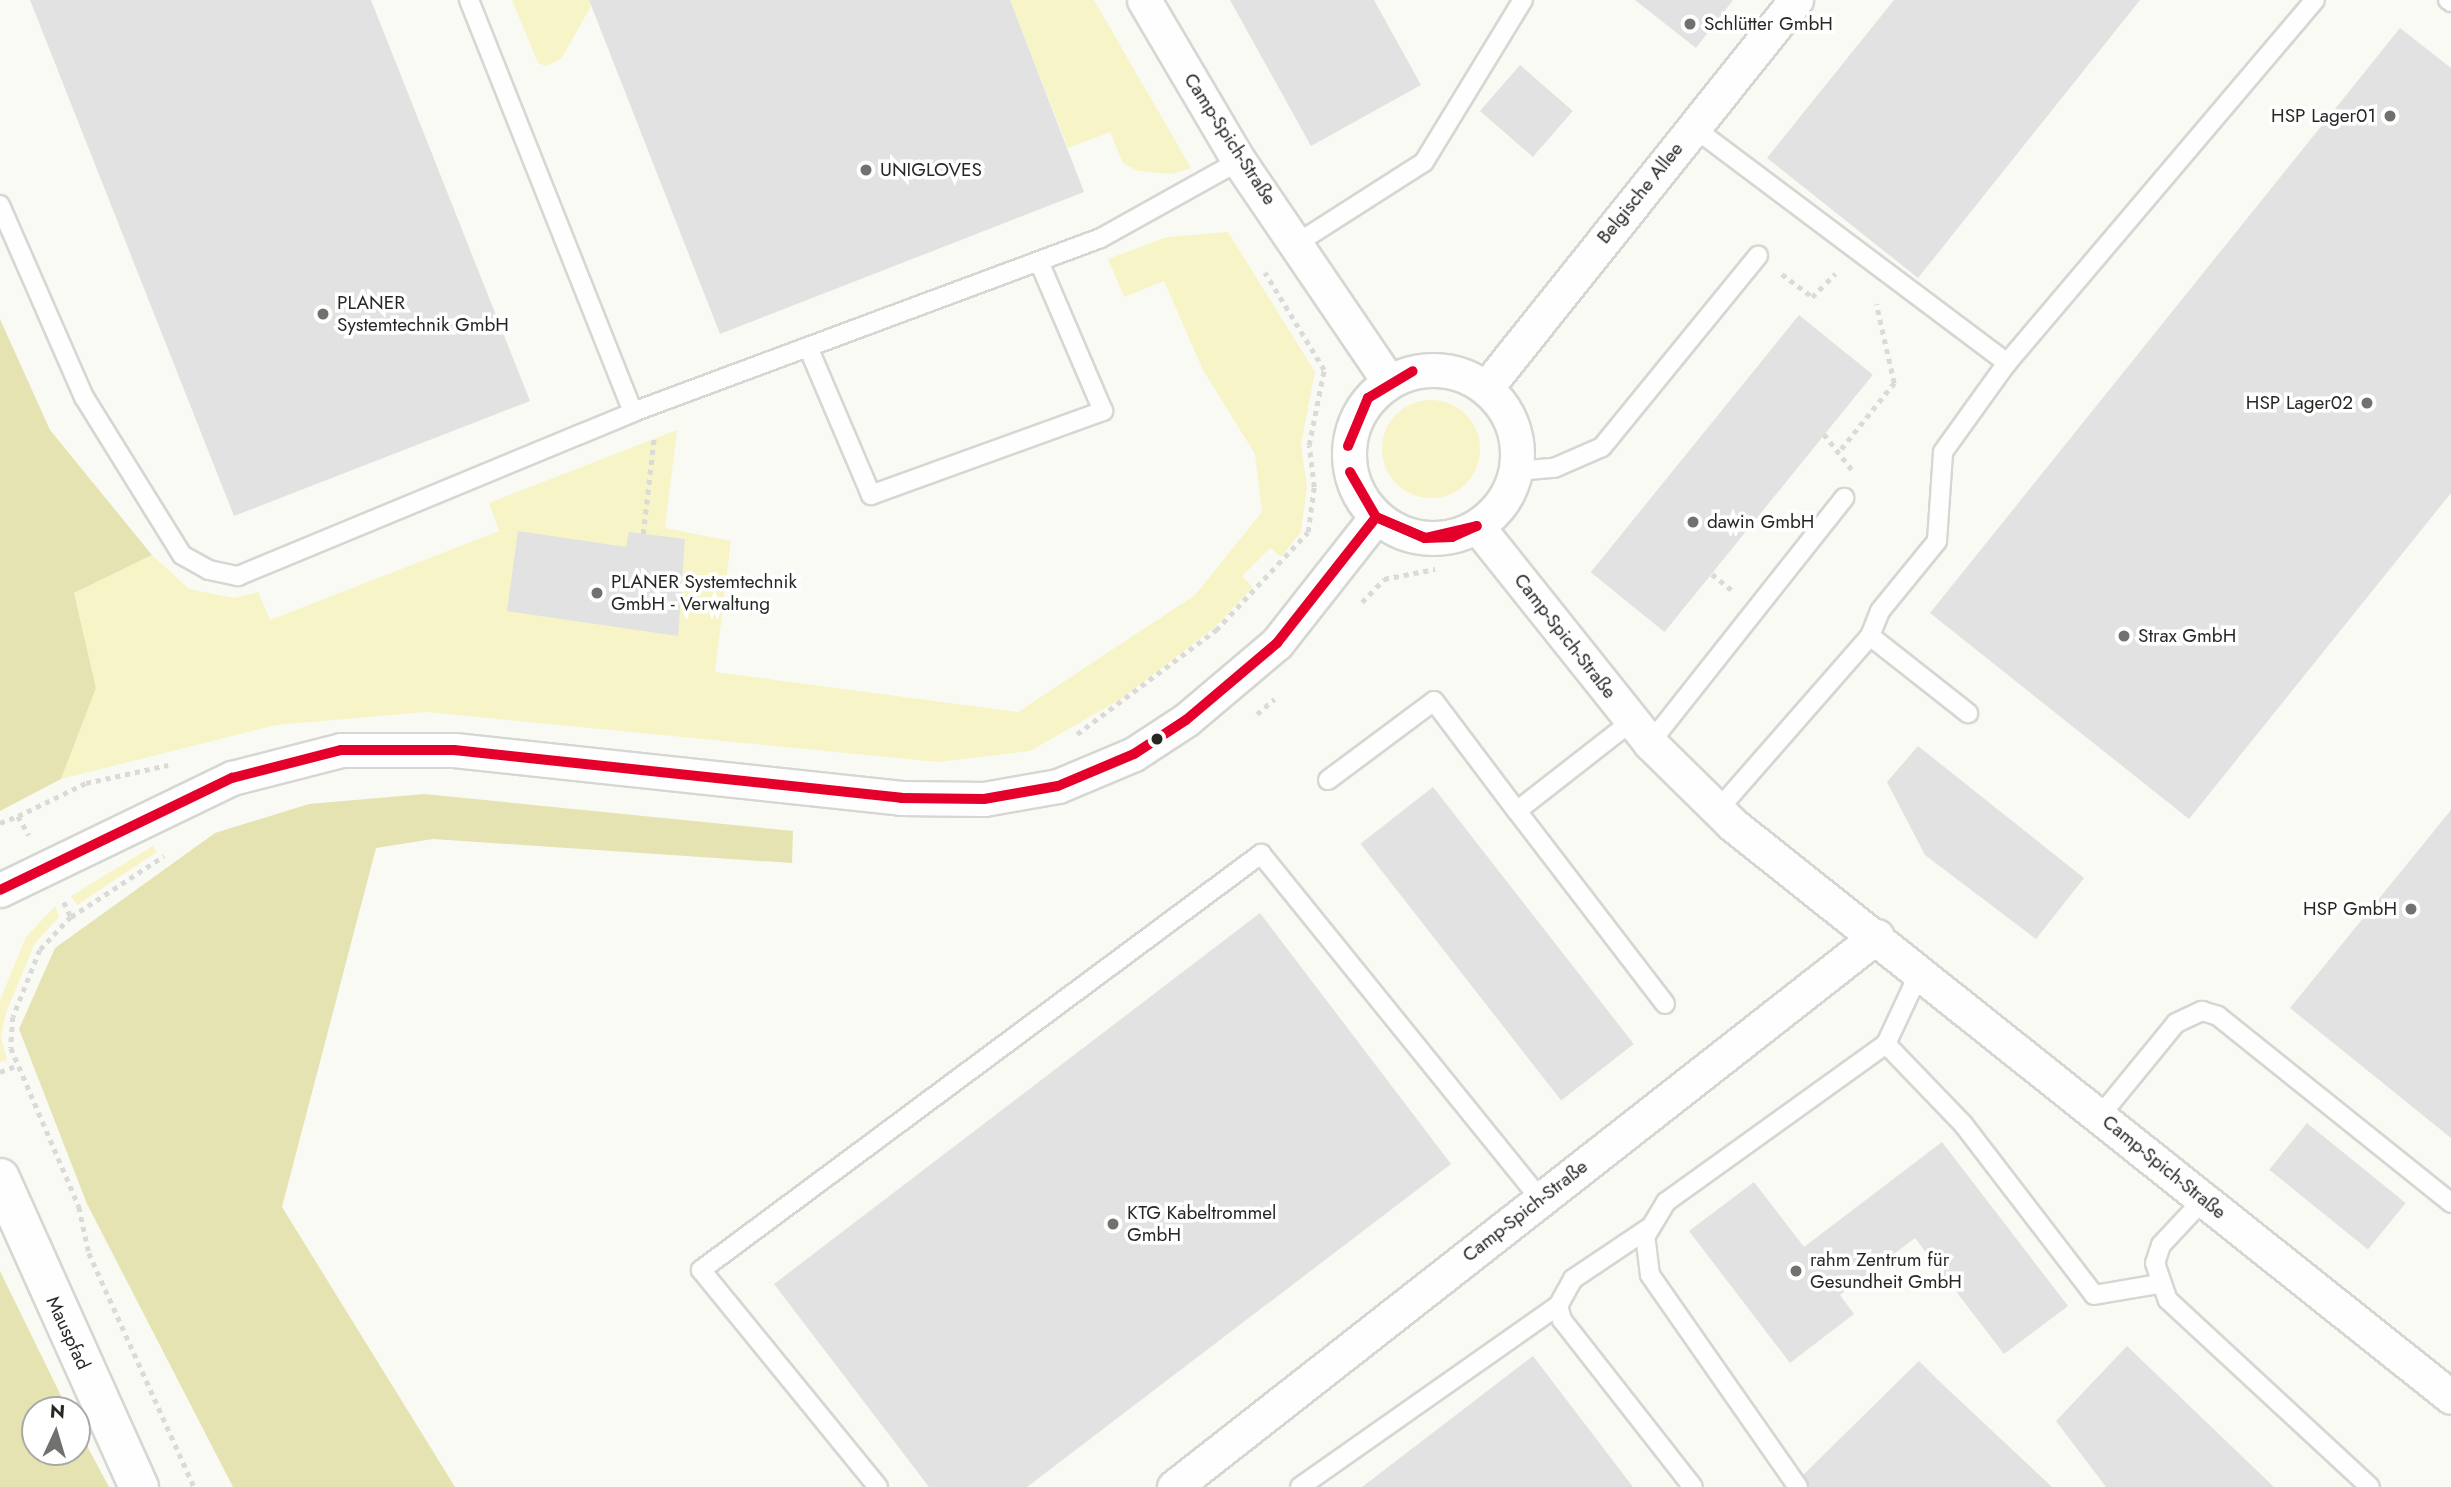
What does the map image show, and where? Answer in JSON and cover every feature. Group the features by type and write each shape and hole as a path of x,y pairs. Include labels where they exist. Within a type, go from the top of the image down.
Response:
{"street":[{"name":"Camp-Spich-Straße","path":"1144,0 1239,160 1299,242 1388,382"},
{"name":"Belgische Allee","path":"1486,388 1796,0"},
{"path":"1438,370 1486,388 1513,426 1516,471 1502,502 1477,526 1425,538 1376,517 1354,484 1348,446 1368,398 1388,382 1438,370"},
{"path":"0,890 44,865 232,778 341,750 454,750 901,798 984,799 1058,786 1134,754 1247,669 1277,643 1376,517"},
{"name":"Camp-Spich-Straße","path":"1477,526 1641,732 1717,811 1877,936 2451,1398"},
{"name":"Camp-Spich-Straße","path":"1174,1487 1877,936"},
{"name":"Mauspfad","path":"0,1178 139,1487"}],"lane":[{"path":"469,0 632,412"},
{"path":"1299,242 1424,162 1523,0"},
{"path":"1717,811 1870,636 1880,611 1937,541 1943,452 2007,363 2315,0"},
{"path":"1693,127 2007,363"},
{"path":"0,205 84,397 182,555 209,570 237,576 632,412 1099,239 1239,160"},
{"path":"1516,471 1554,468 1602,447 1758,256"},
{"path":"808,347 871,495 1103,411 1039,262"},
{"path":"1517,811 1641,732 1844,498"},
{"path":"1870,636 1968,713"},
{"path":"1328,780 1434,701 1664,1004"},
{"path":"878,1487 701,1269 1261,854 1540,1199"},
{"path":"1798,1487 1650,1275 1643,1258 1649,1228 1666,1202 1886,1044 1920,971"},
{"path":"2100,1116 2176,1024 2202,1011 2218,1016 2451,1203"},
{"path":"1886,1044 1963,1124 2094,1294 2159,1284"},
{"path":"2204,1199 2161,1245 2159,1284 2168,1300 2370,1487"},
{"path":"1300,1487 1558,1306 1573,1279 1649,1228"},
{"path":"1558,1306 1562,1320 1693,1487"}],"path":[{"path":"1758,256 1812,297 1833,272 1844,280"},
{"path":"1070,738 1216,630 1308,532 1314,487 1309,445 1324,370 1261,266"},
{"path":"1841,449 1894,383 1877,304 1866,296"},
{"path":"643,534 657,404"},
{"path":"1824,434 1841,449 1857,478 1844,498"},
{"path":"0,822 86,783 184,760"},
{"path":"18,816 71,917 40,950 13,1017 11,1048 79,1206 89,1253 194,1487"},
{"path":"0,1072 18,1065"}],"shaded area":[{"path":"512,0 589,0 591,6 561,59 546,66 538,63"},
{"path":"1010,0 1094,0 1191,168 1172,174 1138,171 1123,163 1110,132 1068,148"},
{"path":"1228,232 1315,372 1301,444 1307,487 1301,532 1281,557 1270,548 1242,576 1253,587 1214,628 1121,699 1030,751 938,762 426,712 276,725 61,779 96,688 74,593 152,555 189,589 234,598 258,592 270,620 499,531 489,503 677,430 665,528 731,541 715,672 1018,712 1195,595 1262,512 1255,454 1203,370 1164,281 1124,297 1108,259 1167,237"},
{"path":"0,319 50,430 152,555 74,593 96,688 61,779 0,811"},
{"path":"1431,400 1450,404 1466,414 1476,430 1480,449 1476,468 1466,484 1450,494 1431,498 1412,494 1396,484 1386,468 1382,449 1386,430 1396,414 1412,404"},
{"path":"424,794 793,831 792,863 433,839 376,848 282,1207 455,1487 233,1487 87,1204 19,1029 55,948 215,833 309,804"},
{"path":"153,846 157,852 77,905 71,896"},
{"path":"55,906 59,917 35,943 6,1013 1,1037 7,1060 0,1062 0,1000 26,937"},
{"path":"0,1271 61,1396 21,1396 21,1466 91,1466 91,1453 109,1487 0,1487"}],"building":[{"name":"PLANER Systemtechnik GmbH","path":"30,0 371,0 530,401 234,516"},
{"name":"UNIGLOVES","path":"589,0 1010,0 1084,192 720,334"},
{"path":"1230,0 1374,0 1421,85 1311,146"},
{"name":"Schlütter GmbH","path":"1635,0 1733,0 1696,48"},
{"path":"1894,0 2140,0 1918,278 1767,158"},
{"path":"2400,28 2451,68 2451,493 2189,819 1930,613"},
{"path":"1520,65 1573,111 1533,157 1480,111"},
{"name":"dawin GmbH","path":"1799,315 1873,375 1665,632 1591,572"},
{"name":"PLANER Systemtechnik GmbH - Verwaltung","path":"518,531 626,547 629,532 685,539 678,636 507,611"},
{"path":"1918,746 2084,878 2036,939 1925,855 1887,782"},
{"path":"1433,787 1634,1044 1561,1101 1361,844"},
{"name":"HSP GmbH","path":"2451,810 2451,1138 2290,1008"},
{"name":"KTG Kabeltrommel GmbH","path":"1260,913 1451,1164 1027,1487 929,1487 774,1284"},
{"path":"2307,1123 2406,1203 2368,1250 2269,1170"},
{"name":"rahm Zentrum für Gesundheit GmbH","path":"1942,1142 2068,1306 2004,1354 1915,1238 1840,1295 1854,1314 1790,1363 1689,1231 1754,1182 1804,1247"},
{"path":"2127,1346 2274,1487 2106,1487 2056,1421"},
{"path":"1533,1356 1633,1487 1362,1487"},
{"path":"1919,1361 2052,1487 1809,1487 1803,1475"}],"transit line":[{"path":"1368,398 1413,371"},
{"path":"1348,446 1368,398"},
{"path":"1350,472 1376,517"},
{"path":"1376,517 1425,538"},
{"path":"1376,517 1425,538"},
{"path":"0,890 232,778 341,750 454,750 901,798 984,799 1058,786 1134,754 1186,720 1277,643 1376,517"},
{"path":"1425,538 1477,526"},
{"path":"1425,538 1452,537 1477,526"}],"place":[{"name":"Schlütter GmbH","path":"1690,24"},
{"name":"HSP Lager01","path":"2390,116"},
{"name":"UNIGLOVES","path":"866,170"},
{"name":"PLANER Systemtechnik GmbH","path":"323,314"},
{"name":"HSP Lager02","path":"2367,403"},
{"name":"dawin GmbH","path":"1693,522"},
{"name":"PLANER Systemtechnik GmbH - Verwaltung","path":"597,593"},
{"name":"Strax GmbH","path":"2124,636"},
{"name":"HSP GmbH","path":"2411,909"},
{"name":"KTG Kabeltrommel GmbH","path":"1113,1224"},
{"name":"rahm Zentrum für Gesundheit GmbH","path":"1796,1271"}]}
